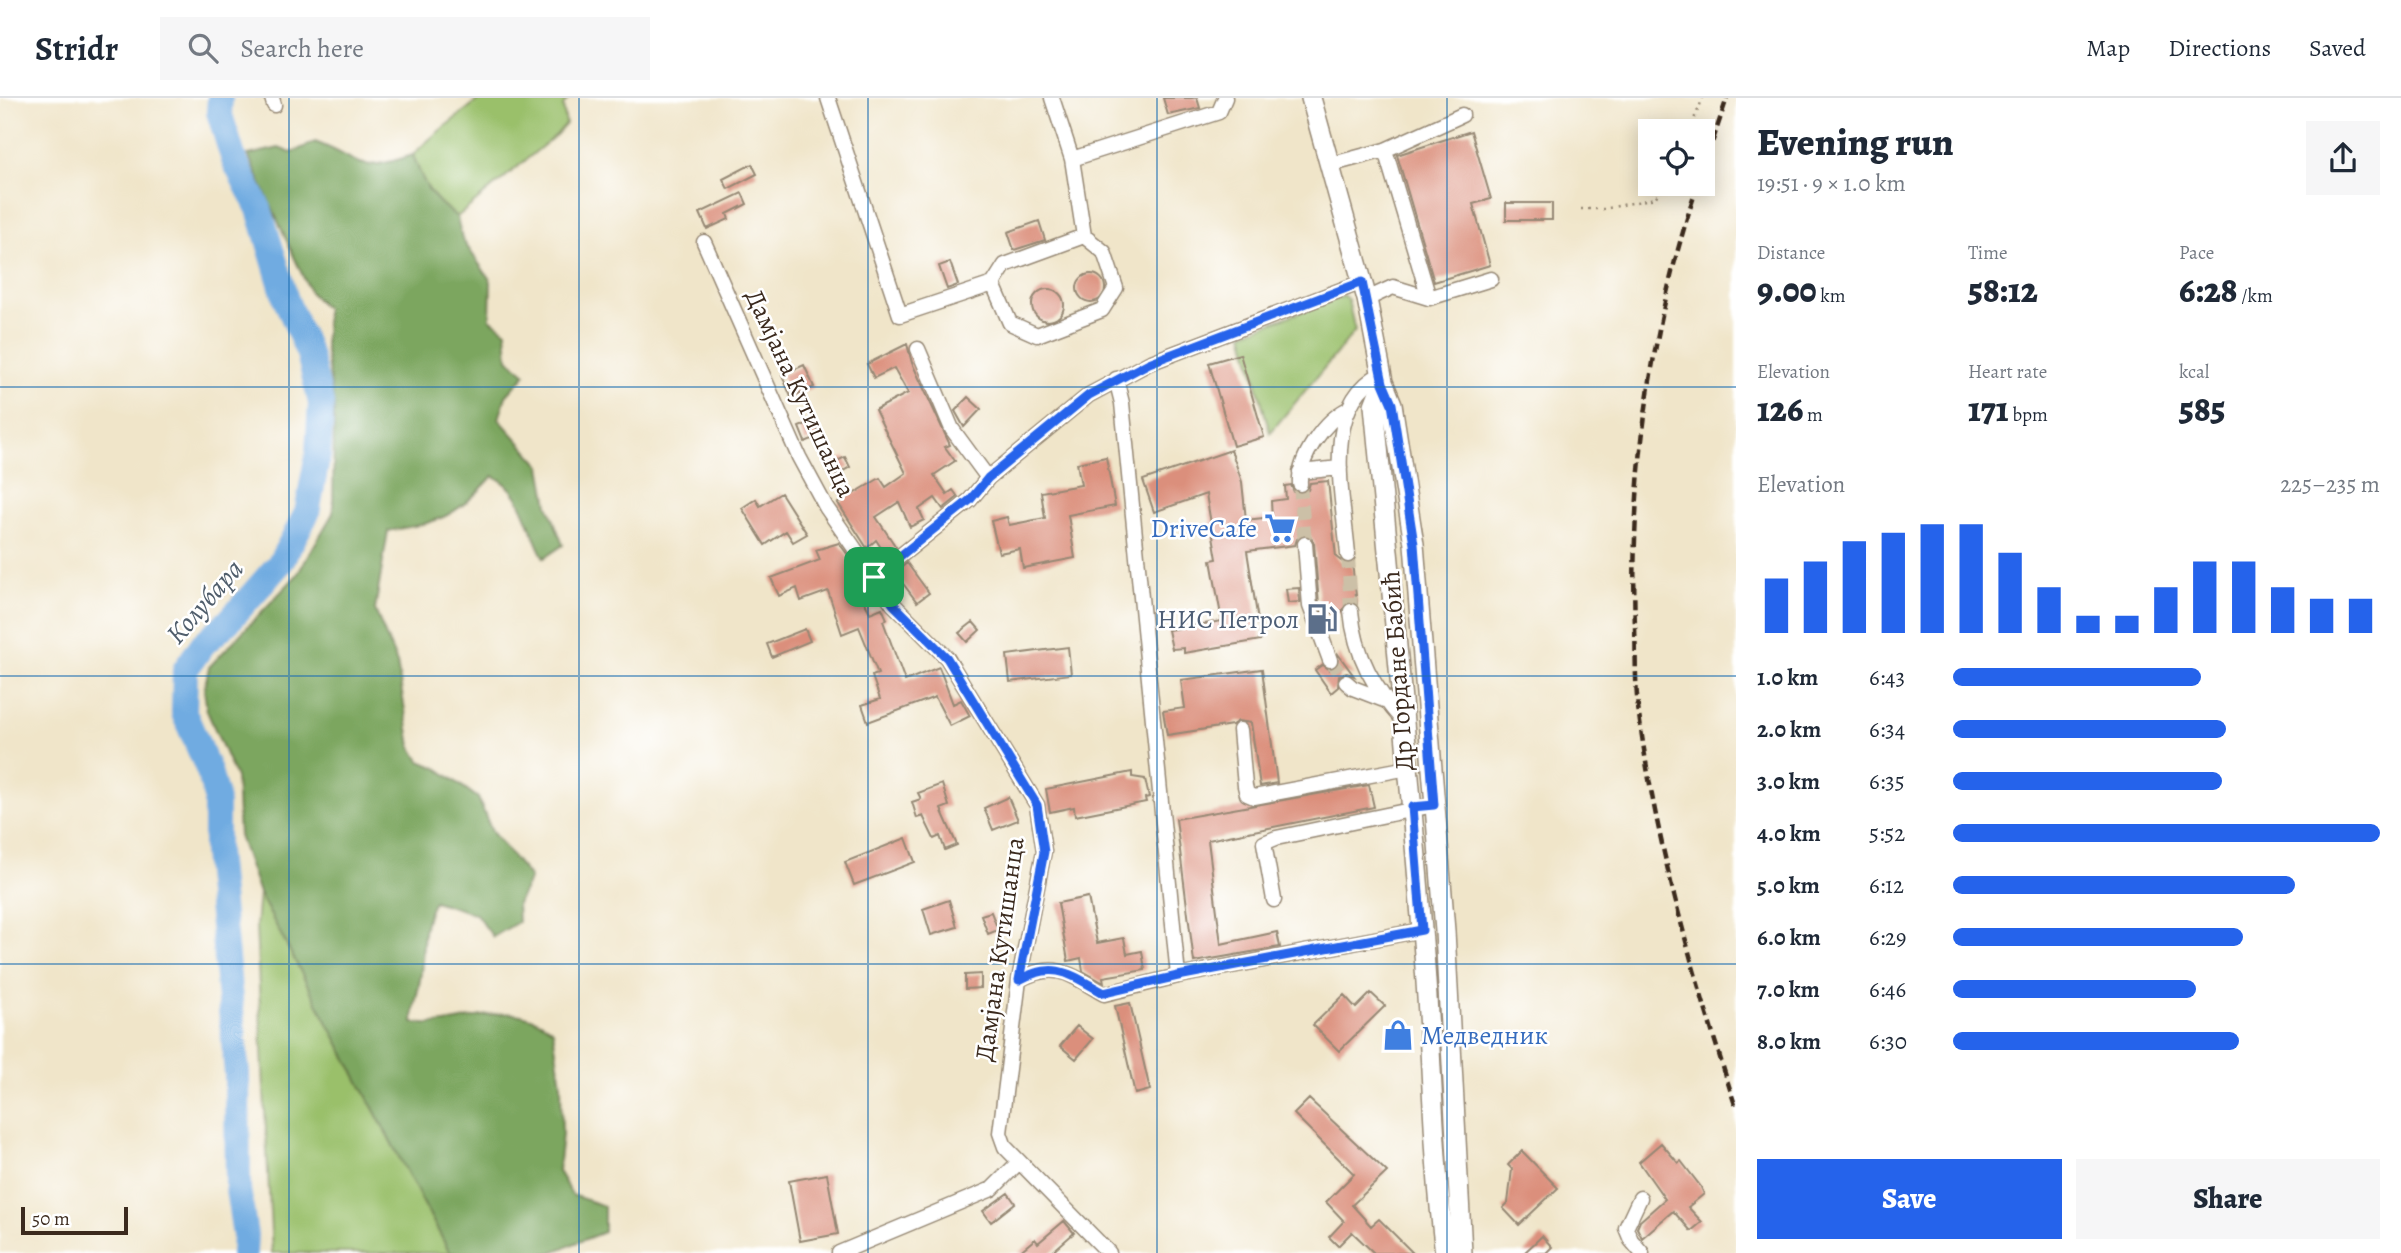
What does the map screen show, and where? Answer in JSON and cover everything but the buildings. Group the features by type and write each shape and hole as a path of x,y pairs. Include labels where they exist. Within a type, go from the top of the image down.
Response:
{"main road":[{"name":"Др Гордане Бабић","path":"1311,98 1365,290 1382,378 1392,404 1414,544 1445,931 1462,1253"},
{"name":"Др Гордане Бабић","path":"1382,378 1374,405 1412,807 1433,1077 1434,1163 1445,1253"}],"street":[{"path":"828,98 900,315 993,284 1005,265 1084,236"},
{"path":"993,284 1010,323 1037,335 1102,310 1116,288 1104,252 1084,236 1072,159 1052,98"},
{"path":"1072,159 1219,112 1225,98"},
{"path":"1329,165 1385,149 1461,115"},
{"path":"1385,149 1429,298"},
{"name":"Дамјана Кутишанца","path":"704,243 799,457 825,507 902,613 947,658 1037,805 1044,852 1019,980 1000,1118 1005,1147 1109,1253"},
{"path":"874,577 970,500 988,478 1089,395 1149,363 1365,290 1393,287 1429,298 1491,279"},
{"path":"918,349 952,429 988,478"},
{"path":"1348,555 1340,468 1348,410 1370,380 1382,378"},
{"path":"1116,379 1122,403 1178,976"},
{"path":"1340,468 1300,478 1323,429 1334,416 1348,410"},
{"path":"1305,544 1310,606 1330,660"},
{"path":"1352,611 1359,657 1384,700 1404,722"},
{"path":"1346,682 1353,688 1384,700"},
{"path":"1240,730 1245,786 1247,794 1254,797 1408,768"},
{"path":"1274,900 1264,843 1412,807 1434,805"},
{"path":"1019,980 1037,970 1059,969 1104,993 1178,976 1422,930"},
{"path":"839,1253 992,1189 1019,1162"},
{"path":"1640,1198 1626,1228 1631,1240 1642,1253"}],"path":[{"path":"1694,119 1703,98"},
{"path":"1581,209 1604,209 1656,196"}],"green space":[{"path":"480,98 569,98 563,106 566,124 457,217 440,204 429,190 413,155"},
{"path":"315,142 368,165 413,155 429,190 440,204 457,217 462,239 491,281 490,319 506,331 508,359 526,374 506,396 499,419 541,466 548,505 563,545 544,558 519,500 512,490 493,476 468,501 446,516 388,531 375,610 397,663 411,746 420,761 437,768 478,798 492,832 530,878 517,904 518,922 493,937 476,914 434,901 424,930 413,1023 431,1024 517,1014 535,1019 553,1030 561,1084 562,1134 558,1171 572,1195 604,1206 604,1232 550,1253 450,1253 259,893 239,836 236,778 207,711 204,690 209,667 297,575 333,513 334,406 325,347 326,309 310,292 248,155 279,148 291,153"},
{"path":"1344,296 1348,300 1355,331 1270,433 1243,333"},
{"path":"259,893 450,1253 272,1253 256,926"}],"waterway":[{"name":"Колубара","path":"220,98 219,112 234,160 259,209 286,300 309,354 321,403 318,454 307,513 280,563 229,621 203,644 185,670 184,713 209,771 216,797 216,852 237,1073 238,1189 245,1235 244,1253"}],"tunnel":[{"path":"1300,484 1305,544"},
{"path":"1348,555 1351,611"},
{"path":"1330,660 1346,682"}],"railway":[{"path":"1715,134 1727,98"},
{"path":"1694,196 1667,292 1640,459 1634,571 1636,687 1645,758 1665,859 1705,1009 1736,1108"}],"place":[{"name":"DriveCafe","path":"1280,528"},
{"name":"НИС Петрол","path":"1322,619"},
{"name":"Медведник","path":"1398,1035"}],"route":[{"path":"1362,282 1383,383 1392,404 1414,544 1434,805 1412,807 1422,930 1178,976 1104,993 1059,969 1037,970 1019,980 1044,852 1037,805 1019,771 947,658 893,604 874,577 970,500 988,478 1089,395 1149,363 1362,282"}]}
